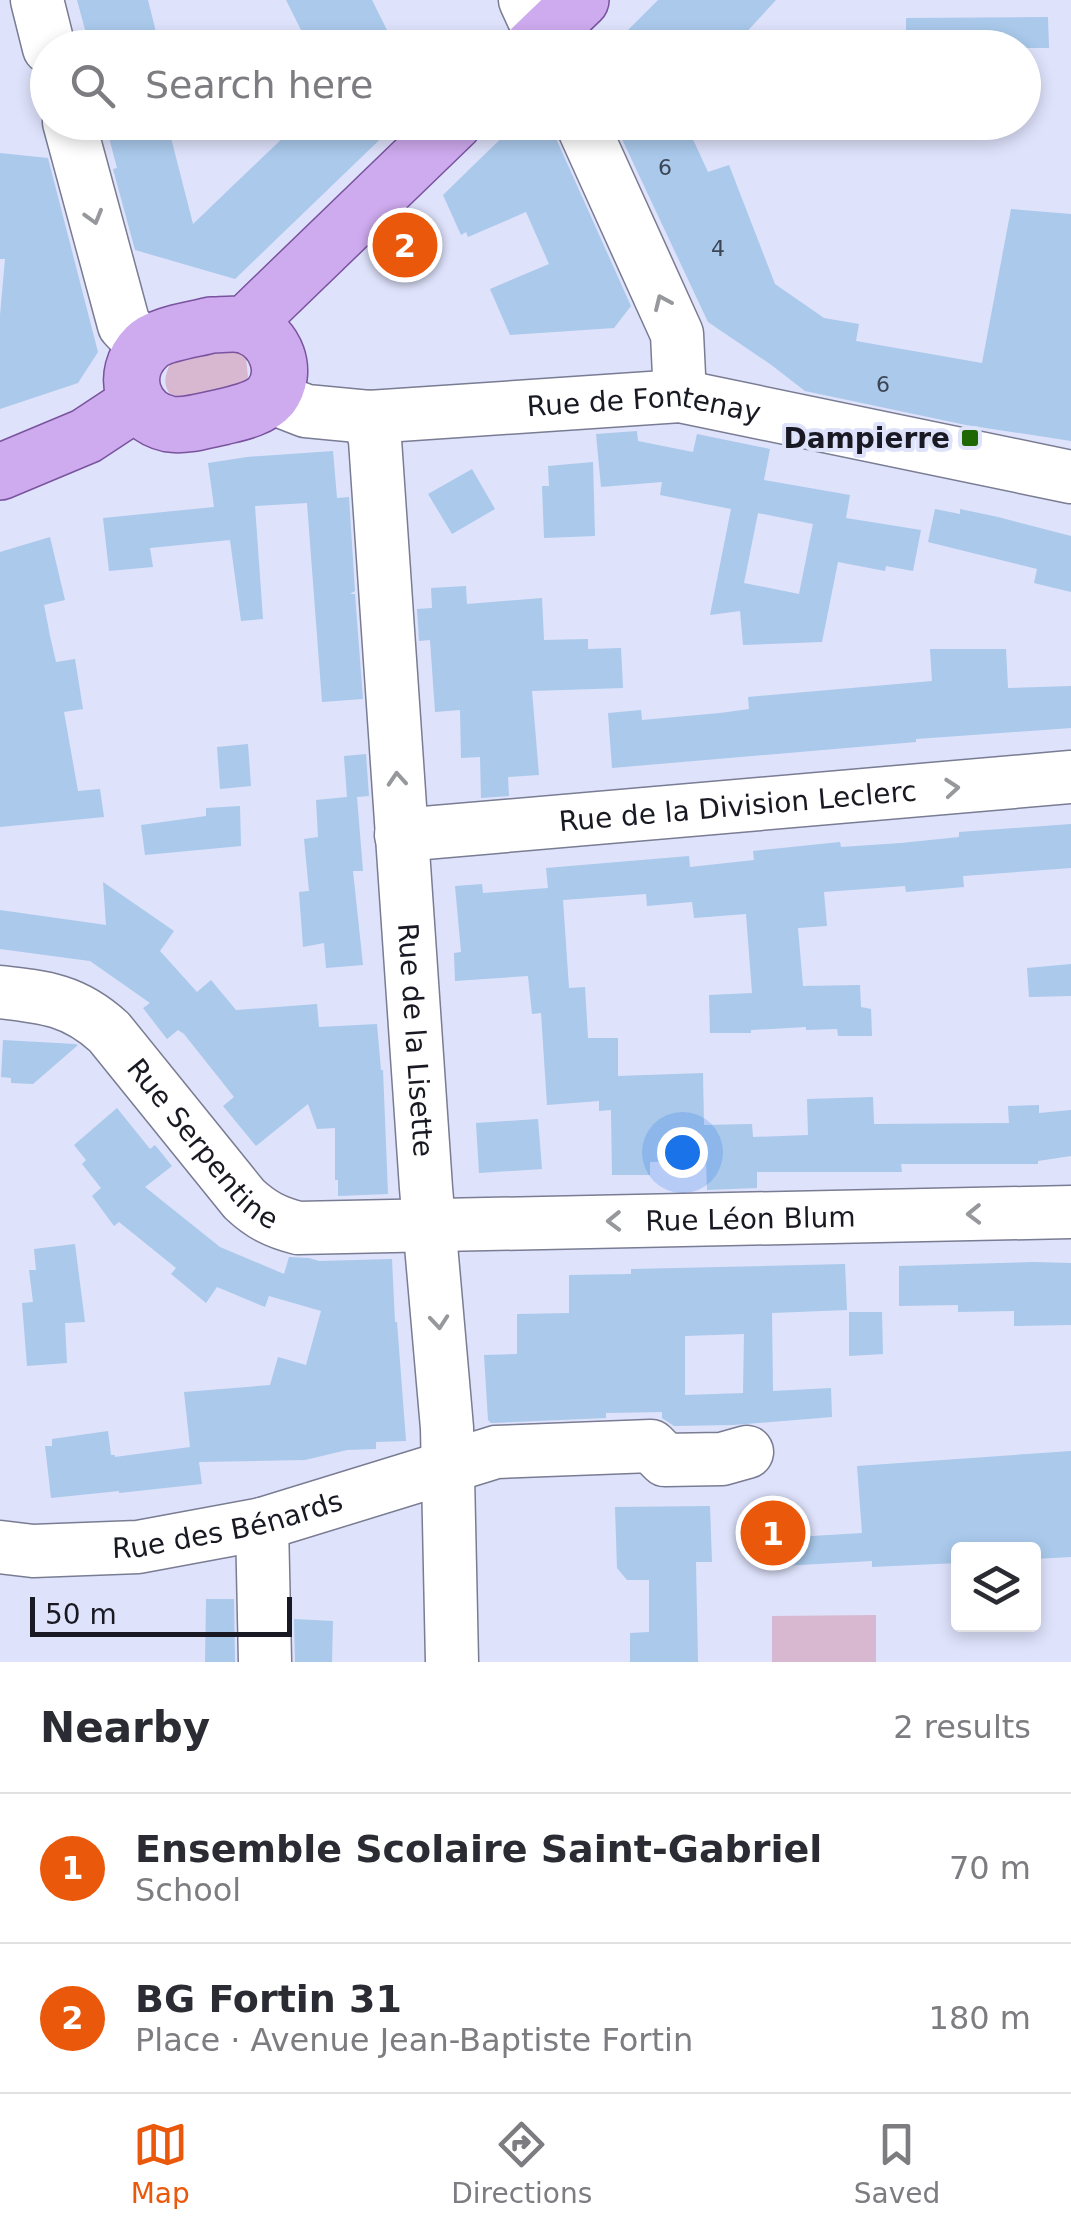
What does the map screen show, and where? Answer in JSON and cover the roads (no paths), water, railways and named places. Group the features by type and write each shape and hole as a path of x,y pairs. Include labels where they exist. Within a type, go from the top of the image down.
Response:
{"main road":[{"path":"252,319 278,355 278,380 270,398 243,412 173,425 157,420 136,403 133,368 146,347 159,338 252,319 436,140"},
{"path":"0,472 86,436 136,403"}],"street":[{"path":"37,0 45,30"},
{"path":"74,140 124,324 146,347"},
{"path":"588,140 677,334 680,396"},
{"name":"Rue de Fontenay","path":"270,398 306,411 369,417 680,396 1071,477"},
{"name":"Rue de la Lisette","path":"369,417 376,440 424,1168 449,1466 452,1662"},
{"name":"Rue de la Division Leclerc","path":"401,835 1071,777"},
{"name":"Rue Serpentine","path":"0,992 60,1001 94,1018 258,1213 298,1228 431,1225"},
{"name":"Rue Léon Blum","path":"431,1225 1071,1212"},
{"name":"Rue des Bénards","path":"0,1547 34,1551 138,1548 262,1524 496,1452 651,1446 664,1460 722,1459 747,1452"},
{"path":"262,1524 265,1662"}],"place":[{"name":"BG Fortin 31","path":"405,245"},
{"name":"Dampierre","path":"970,438"},
{"name":"Ensemble Scolaire Saint-Gabriel","path":"773,1533"}]}
